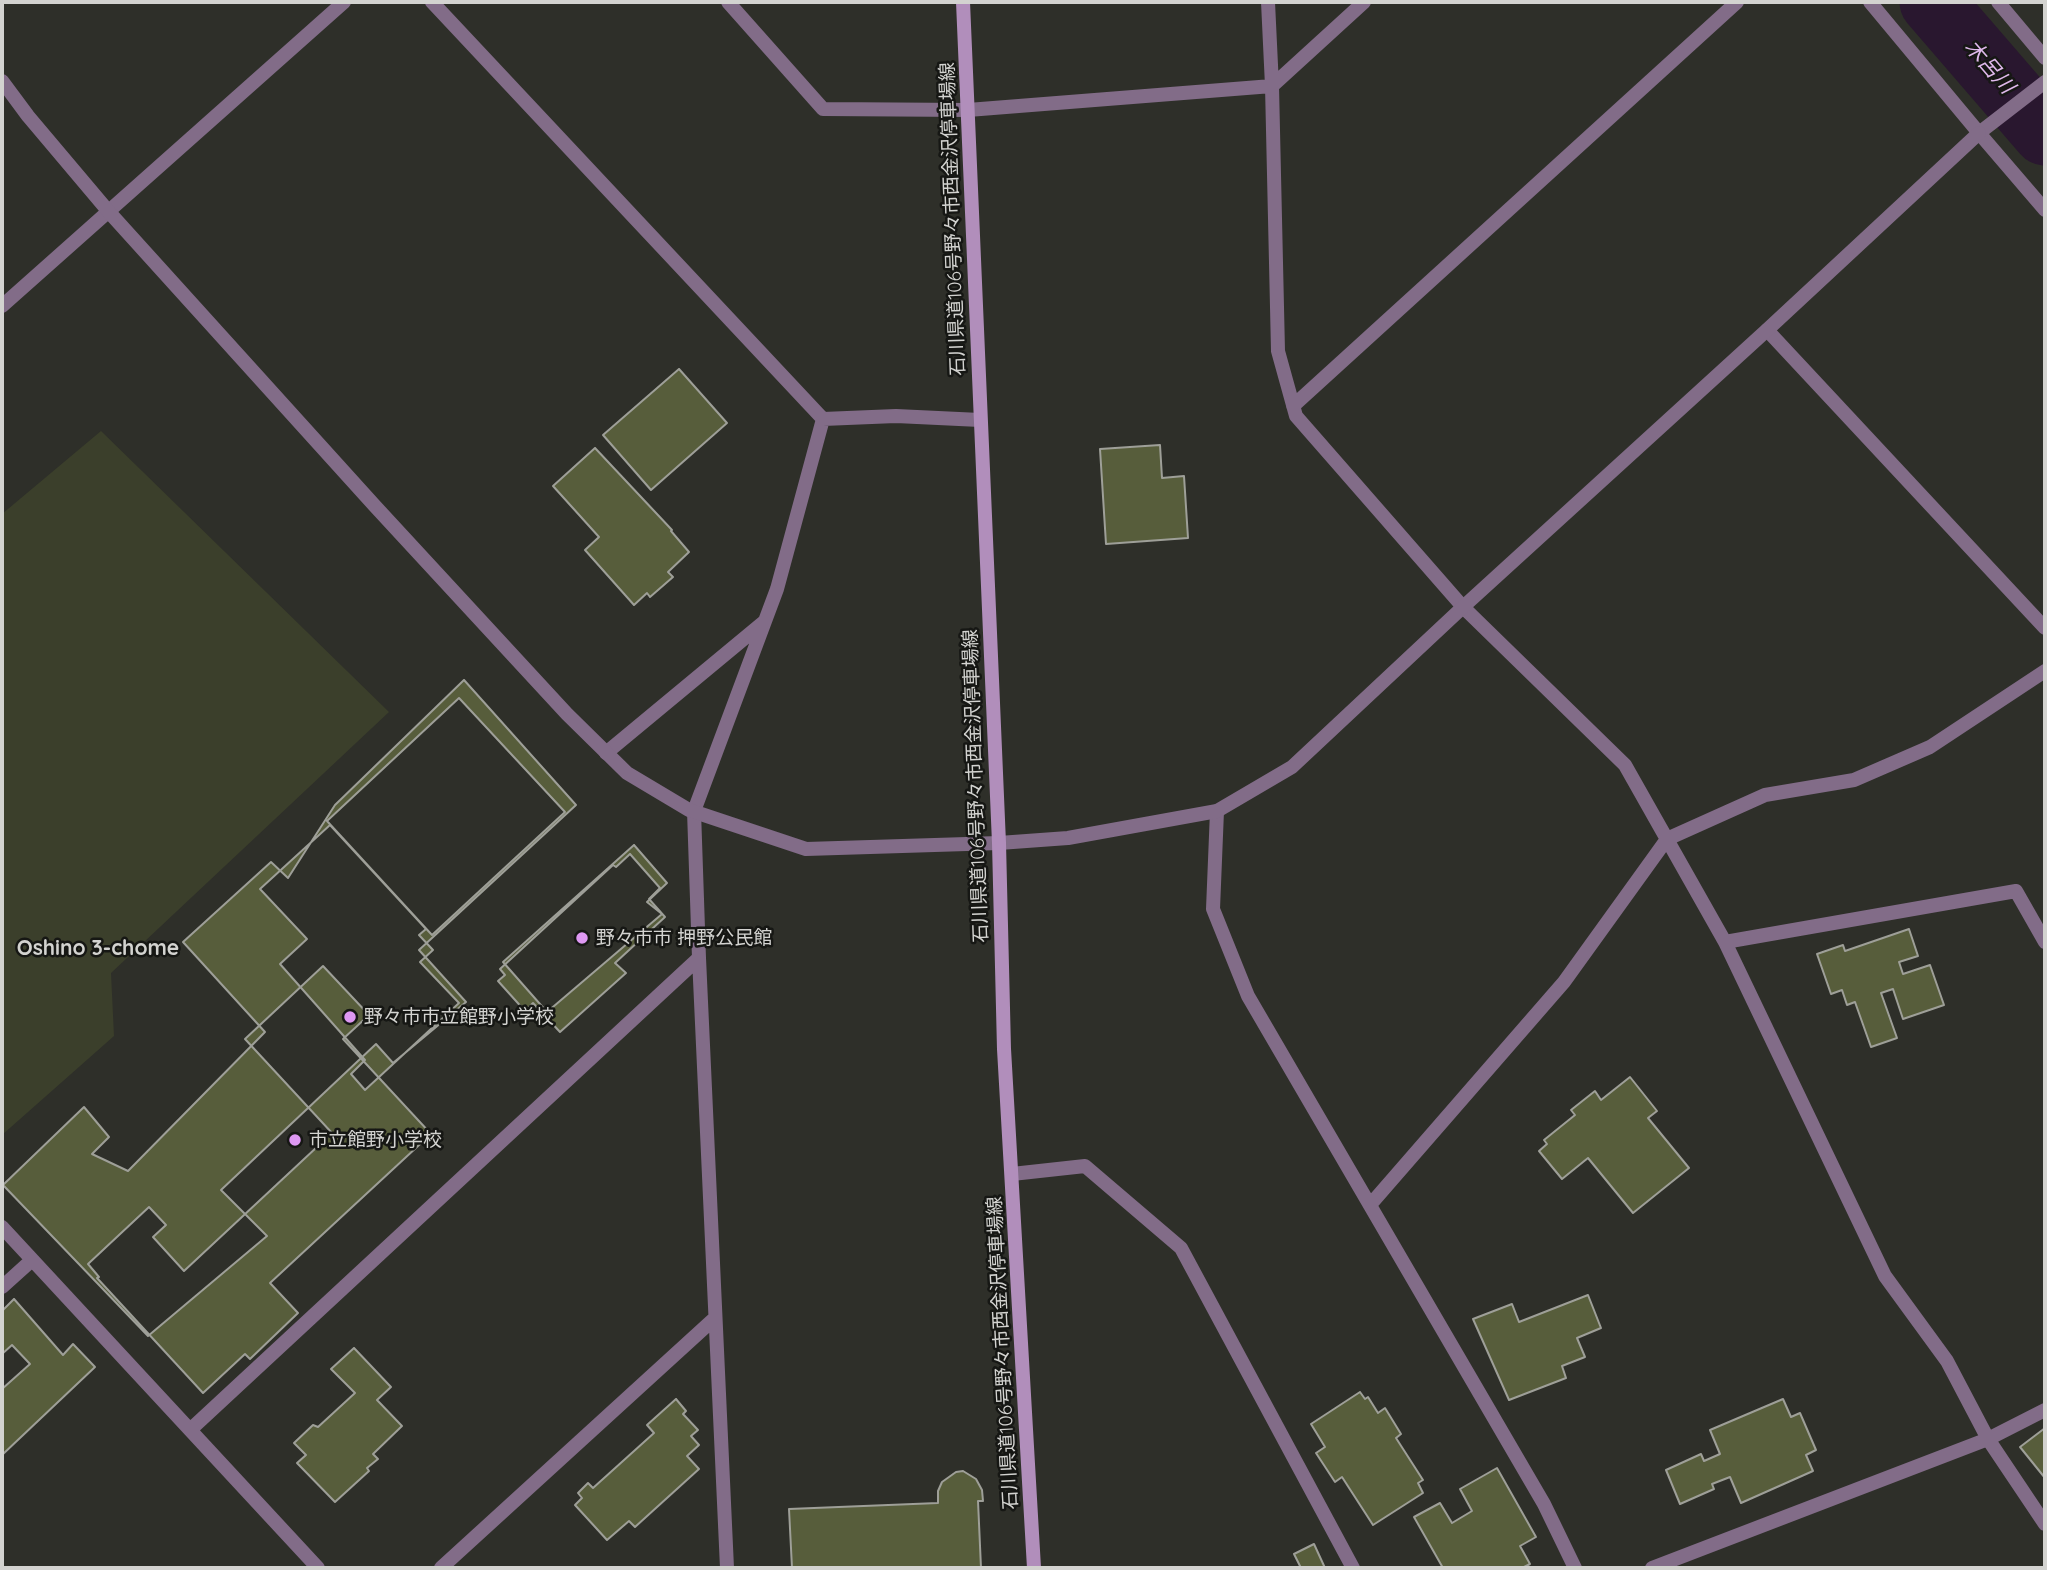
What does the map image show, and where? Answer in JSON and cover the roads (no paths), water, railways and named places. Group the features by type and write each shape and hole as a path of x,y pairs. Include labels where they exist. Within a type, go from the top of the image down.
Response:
{"main road":[{"name":"石川県道106号野々市西金沢停車場線","path":"963,2 999,843 1004,1049 1034,1568"}],"street":[{"path":"2,306 344,2"},
{"path":"432,2 823,419 896,416 980,420"},
{"path":"728,2 823,109 968,110 1272,86 1364,2"},
{"path":"1268,2 1278,351 1297,416 1463,607 1625,765 1725,942 1885,1276 1947,1361 1988,1440 2045,1524"},
{"path":"1293,406 1737,2"},
{"path":"1870,2 2045,211"},
{"path":"1998,2 2045,58"},
{"path":"2,81 108,212 374,505 606,753 627,773 694,811 806,849 999,843 1068,838 1217,811 1292,767 1979,133 2045,82"},
{"path":"1768,330 2045,628"},
{"path":"727,1568 694,811 777,589 823,419"},
{"path":"606,753 766,620"},
{"path":"1370,1205 1564,982 1667,839 1765,795 1854,780 1930,747 2045,671"},
{"path":"1217,811 1213,909 1248,996 1544,1504 1575,1568"},
{"path":"1725,942 2016,891 2045,942"},
{"path":"190,1430 699,958"},
{"path":"1012,1174 1084,1166 1181,1248 1353,1568"},
{"path":"2,1227 318,1568"},
{"path":"2,1287 32,1260"},
{"path":"440,1568 715,1318"},
{"path":"1652,1568 1988,1440 2045,1410"}],"waterway":[{"name":"木呂川","path":"1932,2 2045,133"}],"place":[{"name":"野々市市 押野公民館","path":"582,938"},
{"name":"野々市市立館野小学校","path":"350,1017"},
{"name":"市立館野小学校","path":"295,1140"}],"district":[{"name":"Oshino 3-chome","path":"98,949"}]}
